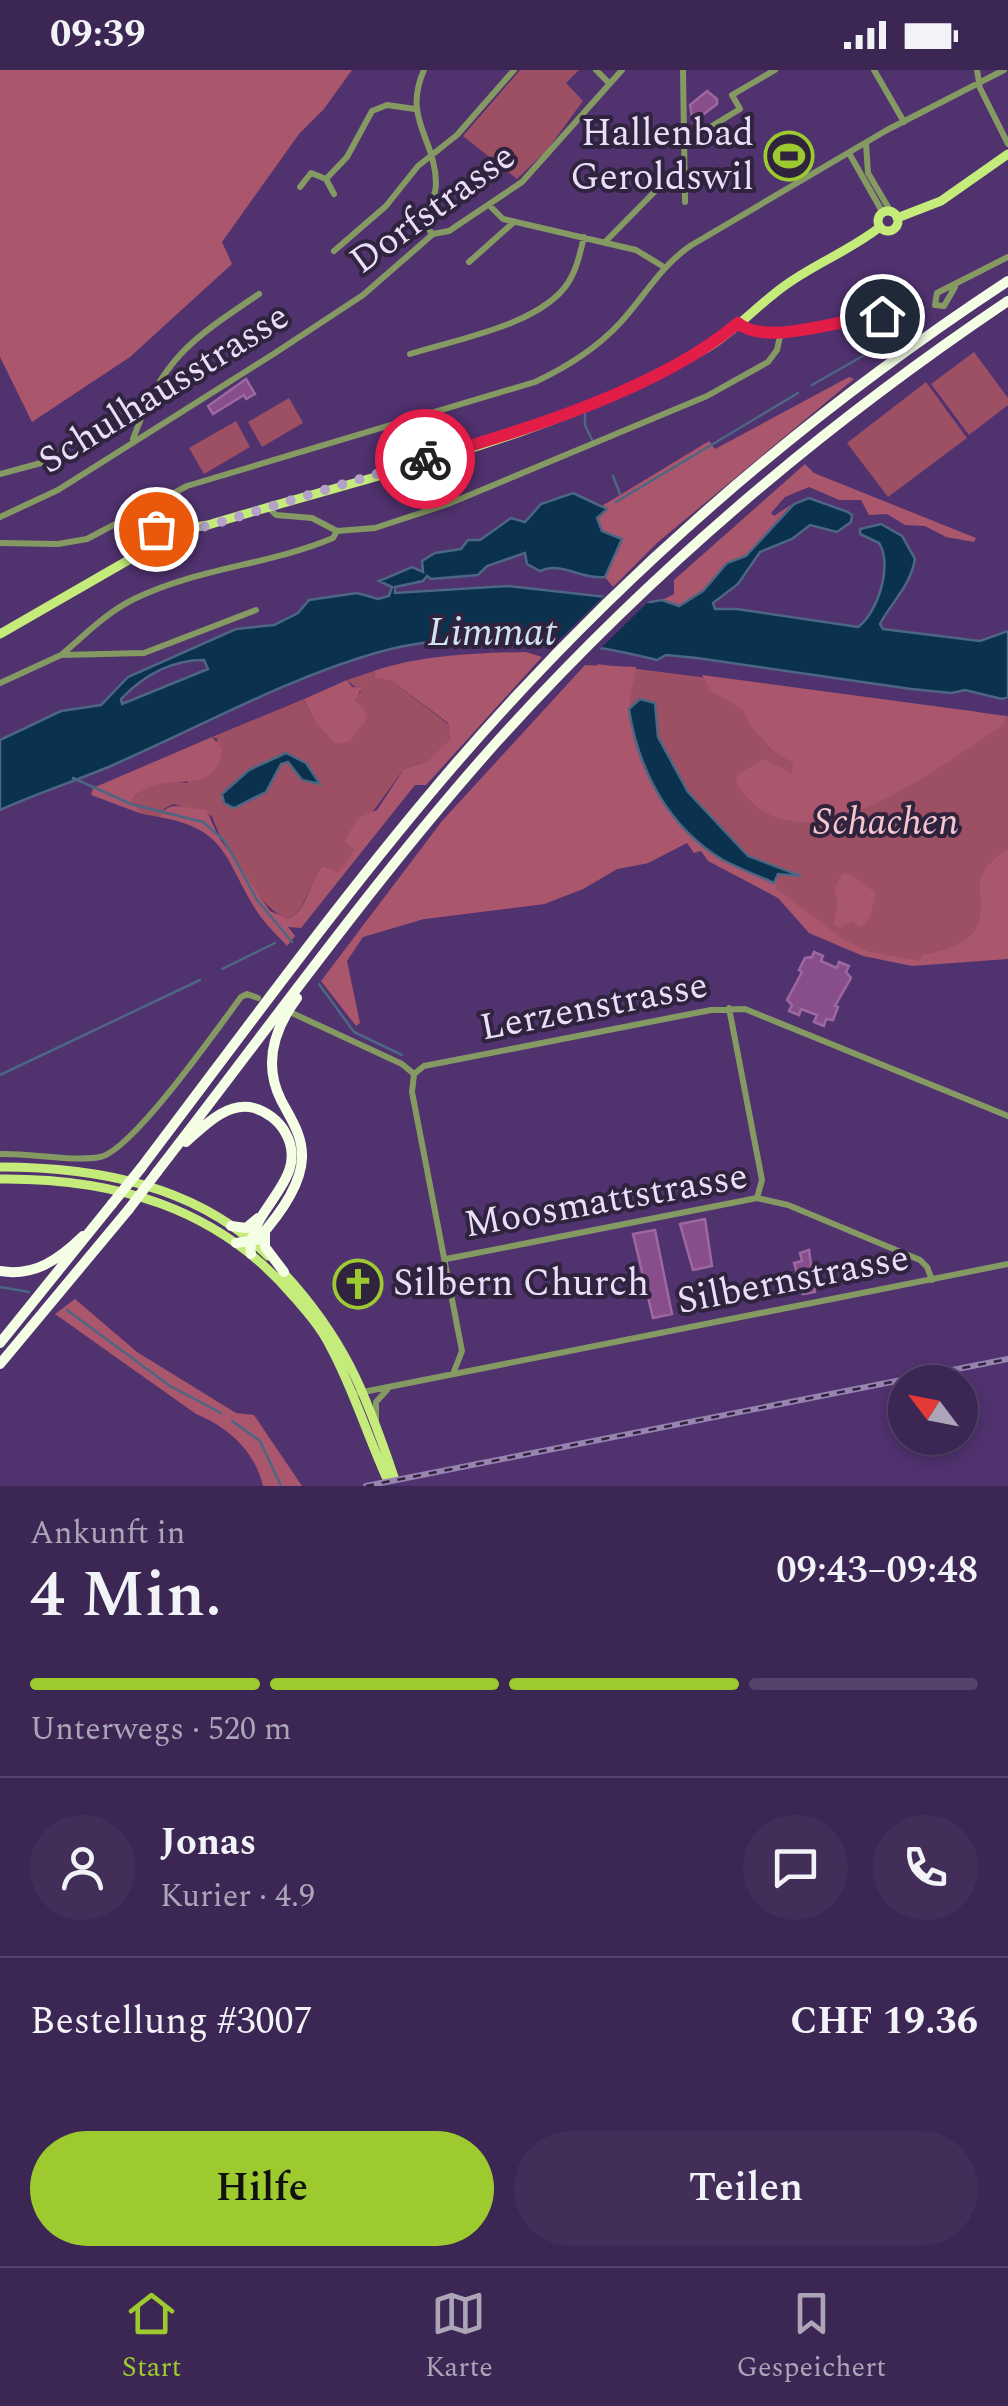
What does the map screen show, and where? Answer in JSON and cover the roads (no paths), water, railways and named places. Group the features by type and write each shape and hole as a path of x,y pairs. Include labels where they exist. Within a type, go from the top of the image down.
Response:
{"highway":[{"path":"0,1342 141,1168 372,865 538,673 644,568 779,450 925,338 1008,282"},
{"path":"0,1364 128,1209 354,915 472,770 560,675 666,570 814,442 1008,302"},
{"path":"251,1245 296,1184 302,1163 298,1135 273,1078 274,1040 285,1014 337,945 354,915"},
{"path":"168,1158 221,1114 243,1107 258,1110 278,1122 290,1144 288,1176 251,1245"},
{"path":"231,1226 251,1226 275,1198"},
{"path":"0,1271 27,1272 49,1264 112,1205"},
{"path":"265,1231 266,1247 284,1272"},
{"path":"236,1243 251,1245"}],"main road":[{"path":"175,530 208,526 468,447 562,414 689,357 791,281 848,250 880,227 890,214 940,202 1008,154"},
{"path":"880,227 891,230 890,214"},
{"path":"158,538 156,529 162,522 175,530"},
{"path":"158,538 170,541 175,530"},
{"path":"0,634 132,558 158,538"},
{"path":"0,1167 67,1170 133,1180 186,1201 231,1226 284,1272 326,1320 358,1393 390,1478 376,1424 358,1393 317,1325 251,1245"},
{"path":"0,1179 73,1182 142,1194 182,1210 236,1243"}],"street":[{"path":"424,70 415,109 431,158 435,194 424,221 432,234"},
{"path":"334,251 386,206 418,166 472,120 514,70"},
{"path":"596,70 609,82"},
{"name":"Dorfstrasse","path":"354,302 432,234 449,231 546,160 574,120 622,70"},
{"path":"683,70 685,202"},
{"path":"684,143 740,109 732,94 761,74 775,70"},
{"path":"874,70 904,122"},
{"path":"977,70 978,82 1008,144"},
{"path":"0,544 58,544 87,539 187,486 535,382 580,358 619,324 664,267 690,246 866,143 1004,70"},
{"path":"326,179 354,148 372,111 387,105 415,109"},
{"path":"866,143 868,173 890,214"},
{"path":"850,152 890,214"},
{"path":"605,242 679,167"},
{"path":"300,187 310,174 326,179 334,194"},
{"path":"489,205 496,215 514,222 605,242 645,254 664,267"},
{"path":"469,262 514,222"},
{"path":"410,354 528,316 546,305 570,281 584,237"},
{"path":"955,286 1008,257"},
{"path":"132,440 143,408 165,370 191,341 258,294"},
{"name":"Schulhausstrasse","path":"0,517 58,490 354,302"},
{"path":"738,323 750,330 781,332 874,316 911,321"},
{"path":"268,507 276,515 300,515 337,531 375,528 448,504 600,443 751,373 773,356 781,332"},
{"path":"0,474 41,463 122,411 143,408"},
{"path":"156,505 162,522"},
{"path":"0,682 61,656 135,598 221,568 316,545 333,538 337,531"},
{"path":"61,656 144,654 256,610"},
{"path":"0,1154 89,1158 114,1152 168,1092 240,997 247,994 258,998"},
{"path":"729,1008 762,1180 757,1198"},
{"name":"Lerzenstrasse","path":"414,1074 424,1066 729,1008 762,1014 1008,1116"},
{"path":"292,1014 402,1064 414,1074 412,1092 463,1357 453,1375"},
{"name":"Moosmattstrasse","path":"446,1258 757,1198 788,1205 920,1260 932,1280"},
{"name":"Silbernstrasse","path":"358,1393 1008,1264"},
{"path":"376,1424 376,1402 389,1388"}],"water":[{"name":"Limmat","path":"573,493 607,509 597,518 602,531 622,539 605,577 556,568 540,571 527,564 525,553 487,566 478,575 431,579 427,576 423,581 395,587 395,593 508,586 662,600 679,606 703,591 727,563 746,556 794,504 809,498 848,512 851,522 837,532 810,525 792,539 760,552 738,584 713,603 715,609 858,627 872,611 884,575 879,543 860,534 860,529 881,524 902,536 915,559 905,586 880,624 883,629 980,641 1008,631 1008,697 965,690 952,693 911,689 697,658 666,655 657,660 554,641 448,640 379,652 311,675 113,765 0,810 0,740 61,711 101,705 128,677 236,629 274,625 298,613 309,600 357,593 378,599 389,596 392,587 379,581 412,567 423,572 422,561 435,553 461,549 468,540 480,540 511,518 525,522 541,504","holes":["204,660 208,669 122,704 121,699 159,670"]},
{"path":"640,699 655,703 658,737 688,792 748,856 801,876 778,874 774,883 723,860 687,831 659,795 640,754 629,709"},
{"path":"286,753 306,763 320,784 302,780 288,762 281,764 266,792 234,808 224,803 222,794 249,770"}],"waterway":[{"path":"812,385 868,353"},
{"path":"616,502 798,393"},
{"path":"585,413 585,425 592,440"},
{"path":"613,476 620,494"},
{"path":"73,778 131,804 203,822 225,841 257,900 292,942"},
{"path":"222,969 275,943"},
{"path":"0,1075 200,980"},
{"path":"319,984 354,1032 402,1055"},
{"path":"0,1287 29,1292"},
{"path":"67,1310 170,1386 221,1413"},
{"path":"232,1421 260,1441 281,1486"}],"railway":[{"path":"366,1486 1008,1359"}],"place":[{"name":"Hallenbad Geroldswil","path":"789,156"},
{"name":"Silbern Church","path":"358,1284"}],"park label":[{"name":"Schachen","path":"886,823"}]}
